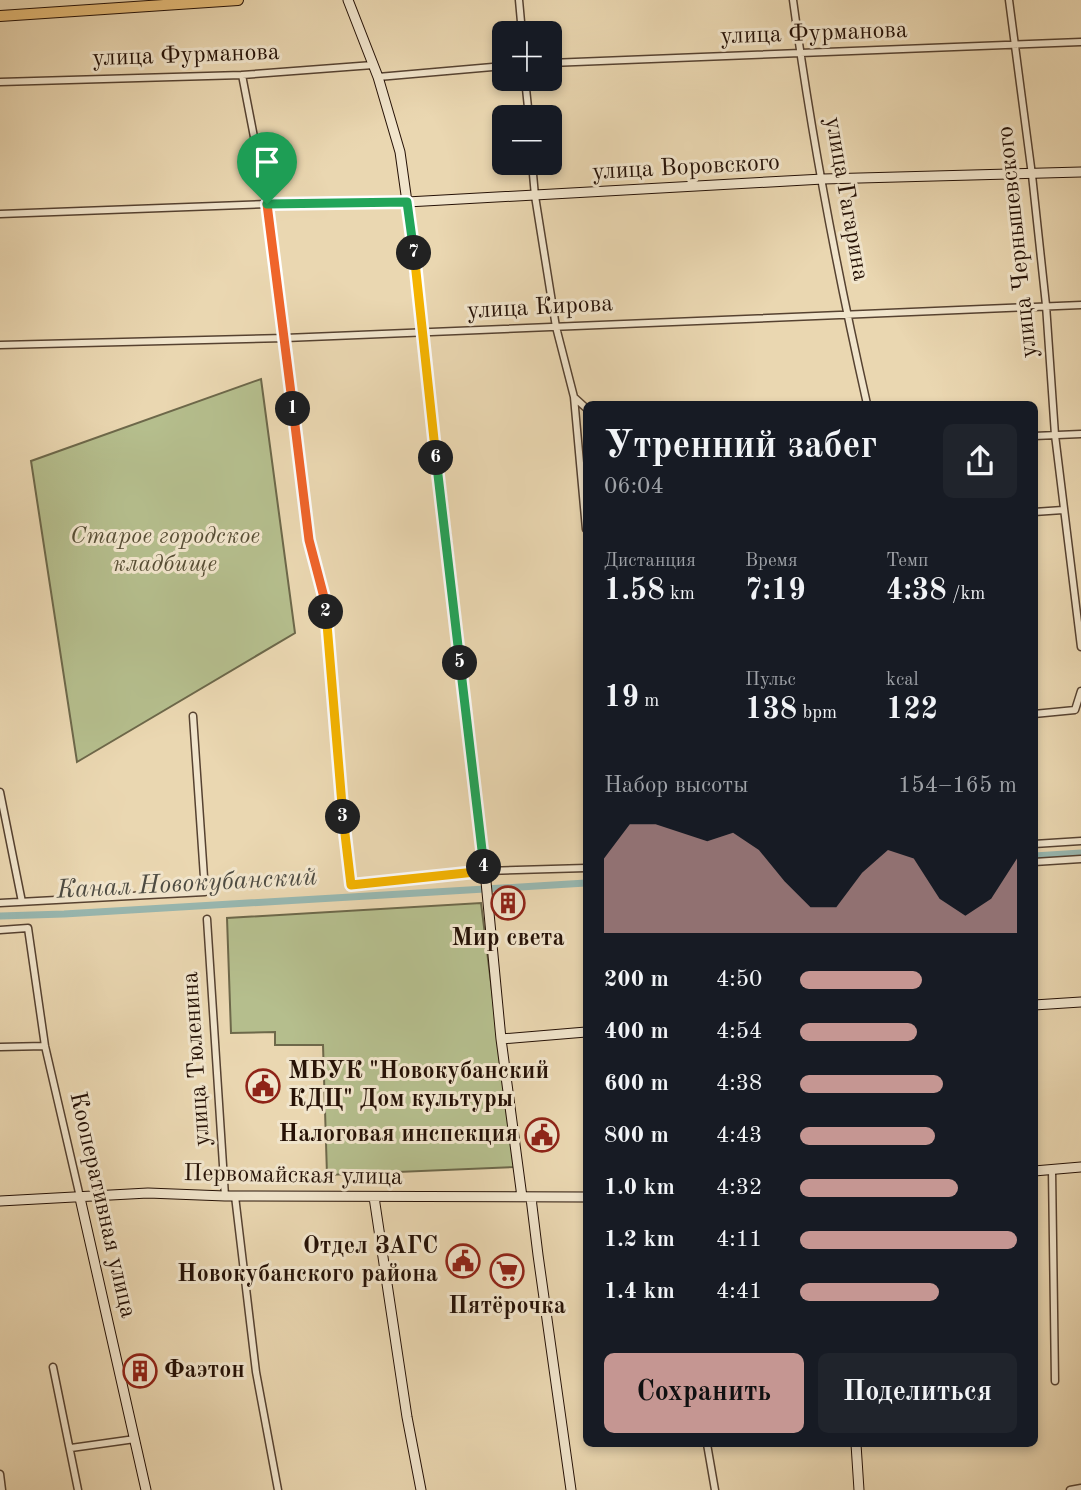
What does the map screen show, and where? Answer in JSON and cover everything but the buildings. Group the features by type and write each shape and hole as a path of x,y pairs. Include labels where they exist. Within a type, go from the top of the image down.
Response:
{"main road":[{"path":"0,16 238,0"},
{"path":"348,0 378,77 400,152 424,333 436,459 485,871 501,1039 526,1198 538,1255 572,1490"},
{"name":"улица Воровского","path":"407,202 823,180 1081,172"},
{"path":"1038,1005 1081,1002"},
{"path":"501,1039 583,1032"},
{"path":"1038,1171 1081,1167"},
{"name":"Первомайская улица","path":"0,1201 148,1193 583,1198"},
{"path":"374,1197 407,1417 421,1490"},
{"name":"Кооперативная улица","path":"80,1198 146,1490"},
{"path":"856,1447 859,1490"}],"street":[{"path":"519,0 521,21"},
{"name":"улица Гагарина","path":"793,0 800,55 846,313 866,401"},
{"name":"улица Чернышевского","path":"1009,0 1032,175 1046,305 1055,435 1081,647"},
{"name":"улица Фурманова","path":"562,64 1081,42"},
{"name":"улица Фурманова","path":"0,82 242,75 373,65"},
{"path":"378,77 492,67"},
{"path":"242,75 267,204 309,540 325,601 342,811 351,885 485,871 583,868"},
{"path":"534,175 556,327 574,397 583,496"},
{"name":"улица Воровского","path":"0,214 267,204 407,202"},
{"name":"улица Кирова","path":"0,345 424,333 1081,305"},
{"path":"574,397 583,405"},
{"path":"1038,436 1081,434"},
{"path":"1038,512 1063,510"},
{"path":"1038,714 1075,710 1081,691"},
{"path":"0,903 205,892 192,716"},
{"path":"0,792 22,902"},
{"path":"1038,844 1081,841"},
{"path":"1038,862 1081,859"},
{"name":"улица Тюленина","path":"207,919 230,1196 256,1372 278,1490"},
{"name":"Кооперативная улица","path":"0,930 28,928 45,1046 80,1198"},
{"path":"0,1047 45,1046"},
{"path":"1052,1170 1055,1381"},
{"path":"53,1367 78,1490"},
{"path":"71,1448 136,1439"},
{"path":"708,1447 715,1490"},
{"path":"0,1474 2,1490"},
{"path":"1070,1490 1081,1488"}],"green space":[{"name":"Старое городское кладбище","path":"261,379 295,633 77,762 31,461"},
{"path":"481,903 514,1167 327,1175 323,1045 275,1045 275,1032 231,1033 227,918"}],"waterway":[{"name":"Канал Новокубанский","path":"1038,856 1081,853"},
{"name":"Канал Новокубанский","path":"0,916 583,883"}],"place":[{"name":"Мир света","path":"508,903"},
{"name":"МБУК \"Новокубанский КДЦ\" Дом культуры","path":"263,1086"},
{"name":"Налоговая инспекция","path":"542,1135"},
{"name":"Отдел ЗАГС Новокубанского района","path":"463,1261"},
{"name":"Пятёрочка","path":"507,1271"},
{"name":"Фаэтон","path":"140,1371"}],"route":[{"path":"407,202 485,871 351,885 342,811 325,601 309,540 267,204 407,202"}]}
